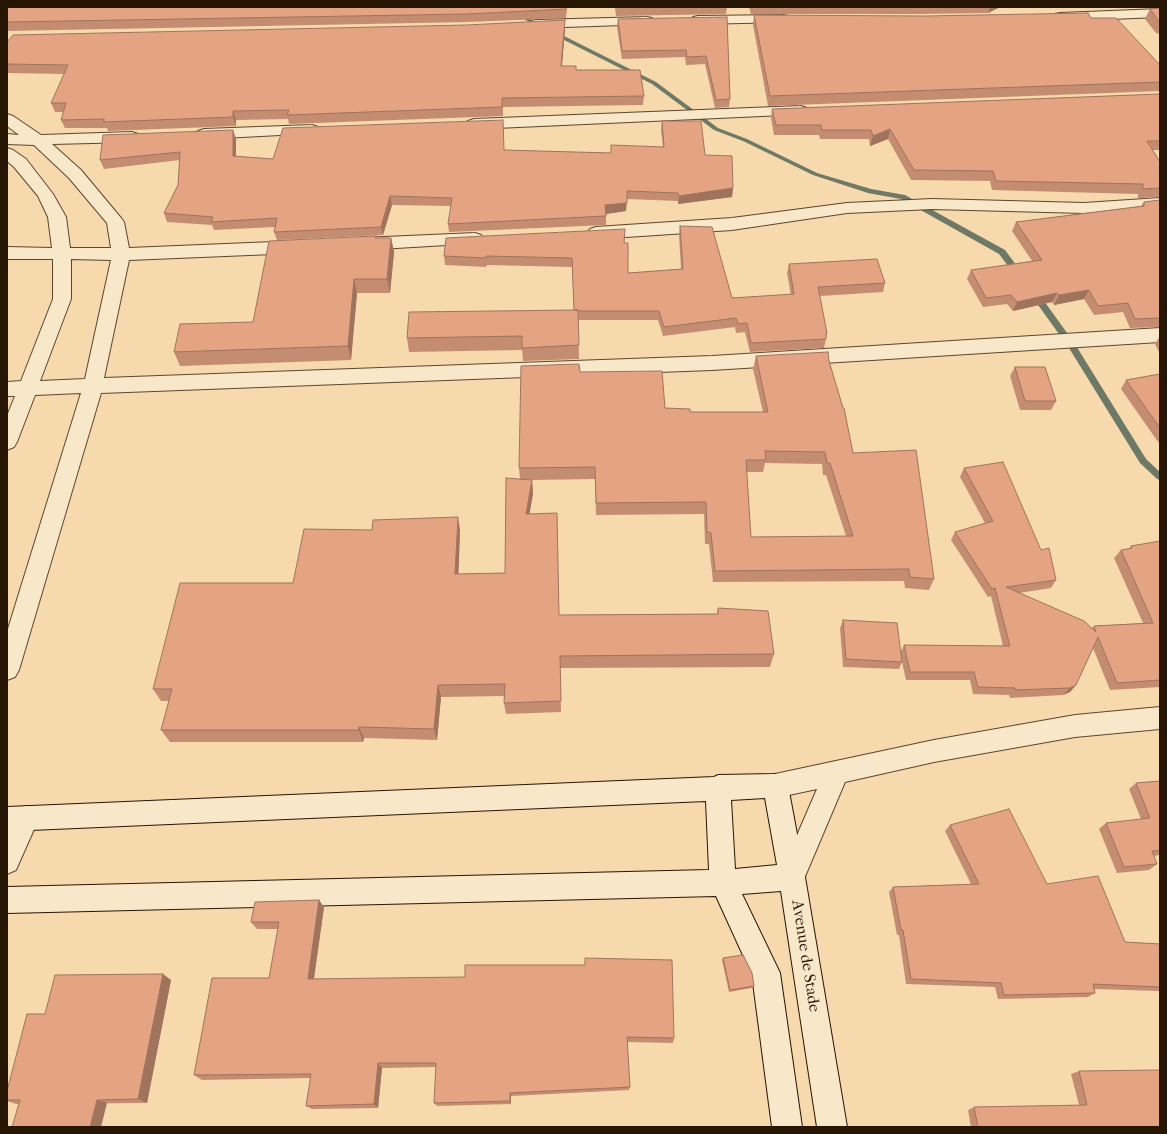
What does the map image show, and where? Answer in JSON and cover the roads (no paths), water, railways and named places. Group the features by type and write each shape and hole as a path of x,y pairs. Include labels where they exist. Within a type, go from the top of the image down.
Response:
{"street":[{"path":"1049,17 1160,13"},
{"path":"688,20 795,18"},
{"path":"522,25 664,21"},
{"path":"456,124 814,111"},
{"path":"7,119 38,140 75,174 115,222 121,254 93,386 7,670"},
{"path":"185,135 328,129"},
{"path":"7,139 38,140 146,137"},
{"path":"7,153 20,163 45,194 57,217 62,253 62,299 7,442"},
{"path":"577,234 732,224 847,208 932,204 1084,208 1160,203"},
{"path":"346,244 489,238"},
{"path":"7,253 121,254 315,246"},
{"path":"7,389 712,363 1160,335"},
{"path":"7,861 17,818 718,787 775,786 934,751 1075,726 1160,718"},
{"path":"7,900 723,883 792,877 836,772"},
{"name":"Avenue de Stade","path":"775,786 792,877 832,1127"},
{"path":"718,787 723,883 766,973 787,1127"}],"waterway":[{"path":"506,7 531,21"},
{"path":"554,33 654,83 716,129 745,140 815,174 870,191 903,197 1002,252 1018,273"},
{"path":"1036,296 1072,346 1143,461 1160,477"}]}
